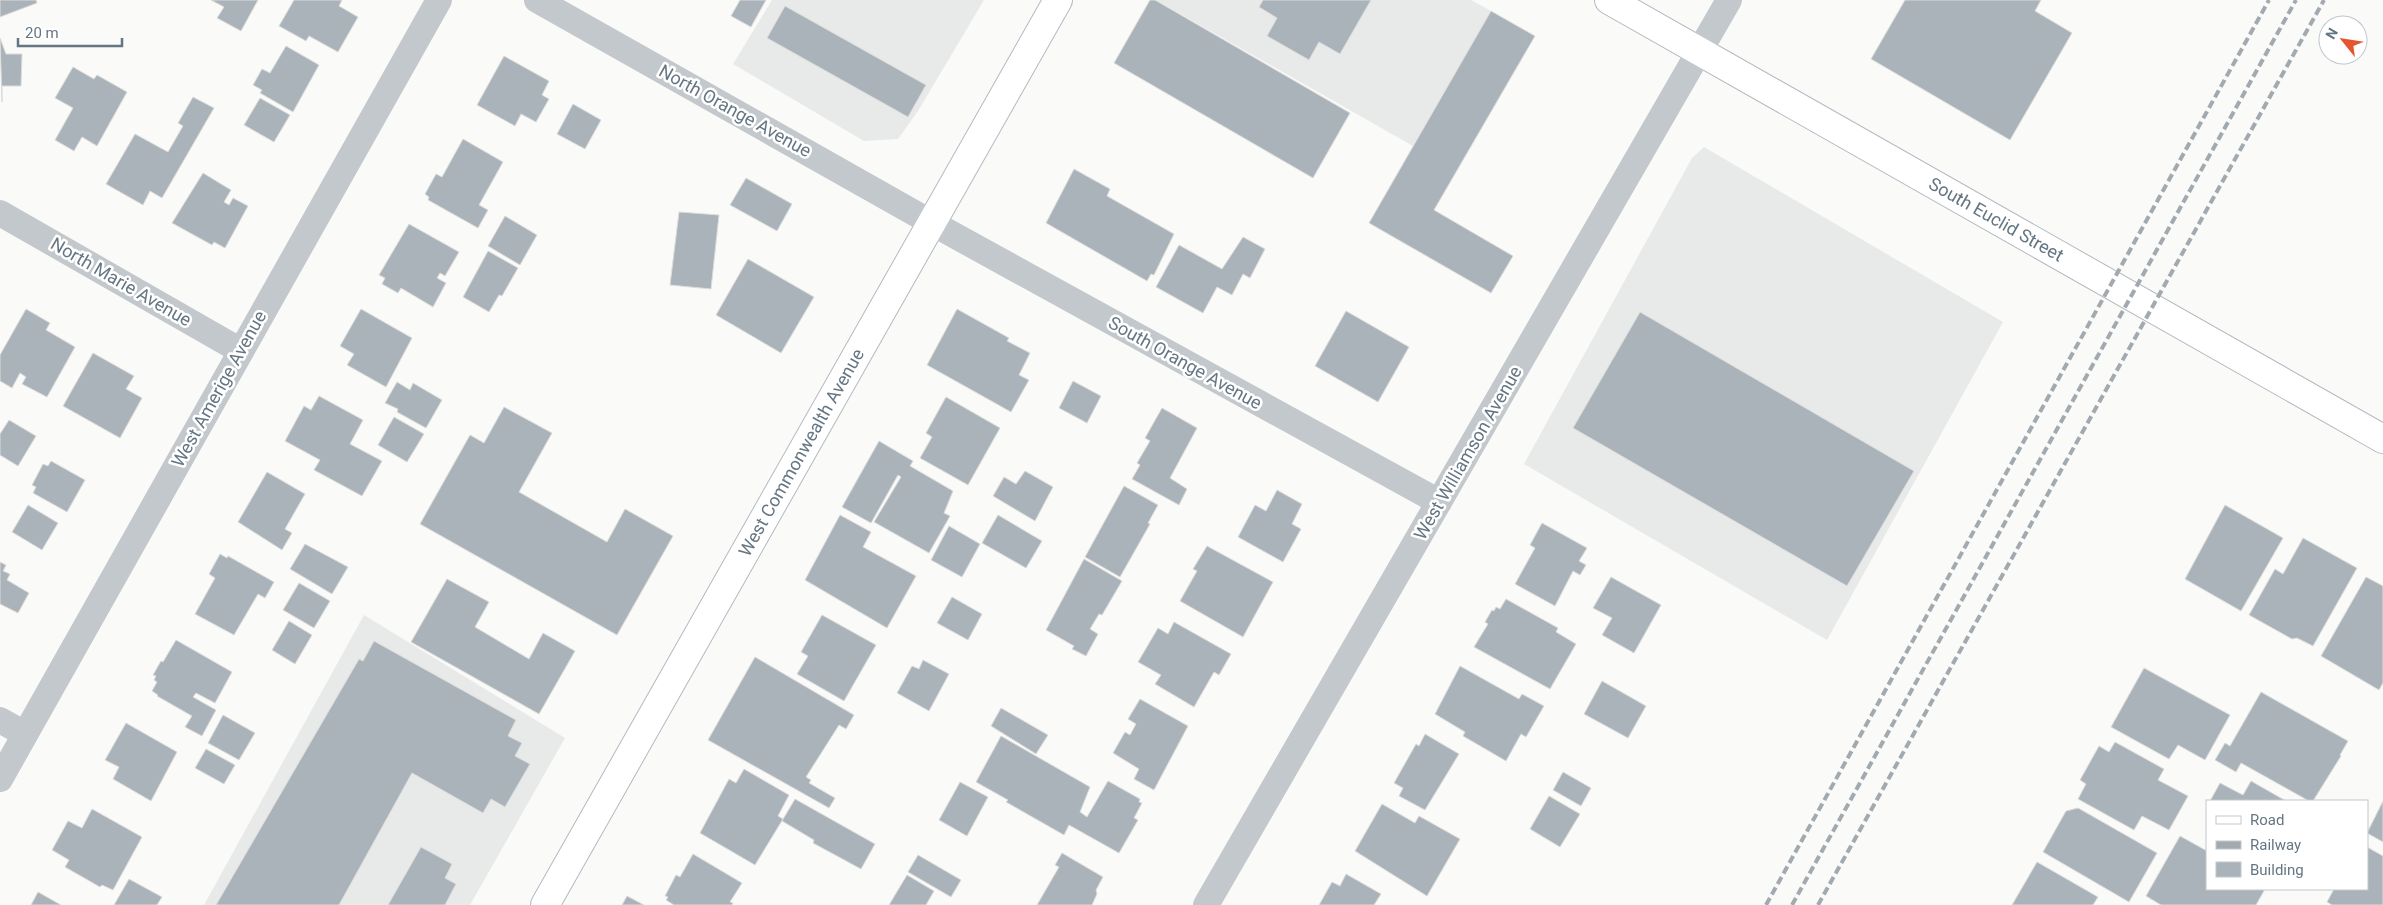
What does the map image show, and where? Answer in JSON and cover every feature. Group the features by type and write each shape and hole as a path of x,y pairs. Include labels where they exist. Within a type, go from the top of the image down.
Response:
{"main road":[{"name":"West Commonwealth Avenue","path":"544,905 1058,0"},
{"name":"South Euclid Street","path":"1609,0 2383,439"}],"street":[{"name":"West Amerige Avenue","path":"0,779 439,0"},
{"name":"North Orange Avenue","path":"537,0 932,222"},
{"name":"West Williamson Avenue","path":"1206,905 1729,0"},
{"name":"North Marie Avenue","path":"0,213 241,351"},
{"name":"South Orange Avenue","path":"932,222 1439,502"},
{"path":"0,720 25,734"}],"shaded area":[{"path":"772,0 984,0 918,111 898,139 864,141 733,64"},
{"path":"1156,0 1471,0 1491,11 1413,146"},
{"path":"1704,147 2003,322 1827,640 1524,464 1692,158"},
{"path":"364,615 565,738 470,905 204,905"}],"building":[{"path":"0,0 36,0 37,3 0,17"},
{"path":"211,0 258,0 241,31 217,18 224,7"},
{"path":"294,0 342,0 339,6 358,17 338,52 309,36 306,41 279,26"},
{"path":"740,0 766,0 751,27 731,16"},
{"path":"1150,0 1155,0 1350,113 1313,178 1114,63"},
{"path":"1263,0 1371,0 1340,54 1319,42 1309,60 1267,36 1277,18 1259,7"},
{"path":"1905,0 2041,0 2035,11 2072,33 2010,140 1871,59"},
{"path":"785,6 926,85 908,117 767,38"},
{"path":"1491,11 1535,36 1434,210 1513,256 1491,293 1369,223"},
{"path":"0,38 6,54 22,54 21,86 2,86 2,102"},
{"path":"286,46 319,65 293,112 260,93 262,90 253,85 262,69 270,73"},
{"path":"504,56 549,81 542,95 549,99 536,122 521,114 515,126 477,105"},
{"path":"73,67 94,79 97,75 127,92 97,146 82,137 74,151 55,140 73,108 55,98"},
{"path":"193,97 214,108 162,198 150,191 143,205 106,184 135,134 168,152 183,126 178,123"},
{"path":"260,98 290,115 274,142 244,125"},
{"path":"573,104 601,120 585,149 557,134"},
{"path":"463,139 503,162 479,205 488,210 478,228 428,200 429,197 425,194 436,174 442,177"},
{"path":"1074,169 1110,189 1107,196 1174,234 1154,275 1151,274 1147,281 1046,223"},
{"path":"203,173 231,190 224,202 229,205 233,198 248,206 225,248 214,242 212,245 172,223"},
{"path":"746,178 792,204 777,231 730,205"},
{"path":"679,212 719,215 711,289 670,285"},
{"path":"505,216 537,235 520,265 488,246"},
{"path":"409,224 459,252 445,276 440,273 437,278 446,283 433,307 401,288 398,293 382,284 385,278 379,275"},
{"path":"1243,237 1265,249 1250,278 1243,274 1232,295 1217,287 1203,313 1156,287 1179,245 1222,269"},
{"path":"488,251 518,268 502,296 499,295 489,312 463,297"},
{"path":"748,259 814,297 781,353 716,315"},
{"path":"26,309 50,323 46,330 75,347 47,397 22,384 26,377 20,373 12,388 0,381 0,355"},
{"path":"361,309 412,338 386,387 347,365 354,354 340,346"},
{"path":"957,309 1009,338 1007,341 1030,353 1019,375 1029,380 1011,412 927,365"},
{"path":"1346,311 1409,347 1378,402 1315,366"},
{"path":"1640,312 1914,471 1847,586 1573,428"},
{"path":"93,353 134,376 126,389 142,398 120,438 63,406"},
{"path":"1073,381 1101,396 1087,423 1059,408"},
{"path":"397,382 410,390 413,383 442,400 426,428 397,412 398,409 385,403"},
{"path":"319,396 363,420 350,444 382,461 362,496 314,470 320,460 285,441 304,406 311,410"},
{"path":"946,397 1000,428 968,485 920,458 932,437 926,433"},
{"path":"504,407 552,433 519,492 607,542 625,509 673,536 617,635 420,524 470,435 484,443"},
{"path":"1162,408 1197,428 1170,478 1187,489 1179,505 1132,479 1140,465 1137,463 1150,441 1145,438"},
{"path":"394,417 424,434 407,462 378,445"},
{"path":"9,420 36,436 18,466 0,455 0,434"},
{"path":"879,441 913,461 910,466 953,491 944,513 950,516 929,553 874,522 901,477 898,475 871,523 842,507"},
{"path":"51,461 85,480 67,512 33,493 36,487 32,485 43,464 48,466"},
{"path":"1025,471 1053,487 1035,521 993,496 1004,477 1016,484"},
{"path":"267,472 305,494 285,529 292,533 282,550 238,522"},
{"path":"1124,486 1158,505 1148,523 1150,524 1120,577 1085,557"},
{"path":"1277,490 1302,504 1292,524 1301,529 1283,562 1238,537 1255,505 1266,511"},
{"path":"28,505 58,523 42,550 12,532"},
{"path":"2225,505 2283,538 2241,611 2185,579"},
{"path":"840,515 871,532 863,547 916,576 887,628 805,580"},
{"path":"998,515 1042,541 1026,568 982,543"},
{"path":"1542,523 1587,548 1579,561 1586,565 1580,575 1573,571 1555,606 1515,584 1535,548 1530,545"},
{"path":"949,526 980,544 962,577 931,560"},
{"path":"2303,538 2357,568 2313,646 2297,638 2292,639 2249,615 2275,569 2283,574"},
{"path":"305,544 348,567 332,594 290,569"},
{"path":"1207,546 1273,582 1243,637 1180,601 1197,571 1193,569"},
{"path":"220,554 227,558 228,556 274,582 265,598 258,594 234,635 195,614 215,578 209,574"},
{"path":"1084,559 1122,581 1102,615 1099,614 1090,629 1098,634 1086,656 1072,649 1074,646 1046,630"},
{"path":"0,562 6,565 3,571 10,574 7,580 29,593 18,613 0,604"},
{"path":"1611,577 1661,605 1634,653 1602,635 1612,618 1593,608"},
{"path":"2366,577 2383,586 2383,683 2379,690 2321,656"},
{"path":"447,579 489,602 475,627 529,659 543,633 575,651 539,714 411,642"},
{"path":"299,583 330,601 314,628 283,610"},
{"path":"952,597 982,614 968,640 937,623"},
{"path":"1506,599 1558,628 1556,632 1576,644 1550,689 1474,647 1488,624 1485,622 1492,610 1494,611 1496,607 1500,609"},
{"path":"822,615 876,645 844,701 797,674 808,656 801,652"},
{"path":"289,621 312,635 295,664 272,650"},
{"path":"1174,622 1231,654 1219,675 1214,672 1194,707 1155,684 1161,675 1138,662 1158,628 1168,634"},
{"path":"176,640 232,672 215,703 196,693 193,697 216,710 202,736 185,727 192,716 157,696 152,691 157,682 154,680 156,676 153,675"},
{"path":"374,641 516,720 508,736 522,743 515,756 530,764 505,807 491,799 483,813 412,773 339,905 216,905 359,659 363,661"},
{"path":"755,657 854,715 846,729 839,725 806,777 811,780 809,783 835,798 829,808 708,740"},
{"path":"923,660 949,674 929,711 897,693 912,666 919,669"},
{"path":"1460,666 1519,699 1522,694 1544,706 1526,737 1521,734 1506,761 1463,736 1465,732 1435,714"},
{"path":"2144,668 2230,715 2205,760 2178,745 2169,759 2111,727"},
{"path":"1602,681 1646,706 1628,738 1584,714"},
{"path":"2261,692 2348,741 2341,756 2314,800 2307,800 2241,763 2236,772 2215,760 2225,743 2230,746"},
{"path":"1140,699 1188,726 1154,790 1134,779 1139,769 1113,753 1125,732 1130,735 1136,724 1128,719"},
{"path":"1001,708 1048,735 1036,754 991,726"},
{"path":"223,715 255,733 239,760 208,743"},
{"path":"126,723 177,752 151,801 113,779 119,767 105,760"},
{"path":"1425,734 1459,754 1425,810 1399,796 1403,788 1394,783 1416,744 1419,746"},
{"path":"1001,736 1090,787 1080,812 1087,817 1108,781 1140,799 1139,802 1142,803 1134,818 1138,820 1119,853 1069,825 1064,835 1006,802 1008,800 976,782"},
{"path":"2115,742 2164,769 2158,780 2188,796 2169,830 2142,816 2134,830 2078,799 2086,784 2080,780 2099,746 2109,752"},
{"path":"206,749 235,765 224,784 195,768"},
{"path":"744,769 789,795 778,816 783,819 755,865 700,833 729,779 736,783"},
{"path":"1563,772 1591,788 1581,806 1553,790"},
{"path":"2251,781 2284,800 2211,800 2220,783 2243,795"},
{"path":"960,782 988,797 967,836 939,820"},
{"path":"1549,796 1580,814 1560,847 1530,829"},
{"path":"795,799 875,844 861,869 813,843 814,840 782,821"},
{"path":"2383,801 2383,842 2368,834"},
{"path":"1382,804 1415,823 1419,816 1460,839 1427,896 1355,851"},
{"path":"2078,808 2157,853 2129,902 2043,852 2066,811"},
{"path":"92,809 142,837 113,890 102,885 100,887 65,867 69,860 52,850 68,821 82,828"},
{"path":"2180,836 2206,850 2206,890 2264,890 2256,905 2161,905 2146,896"},
{"path":"421,847 452,864 445,878 456,884 445,905 388,905"},
{"path":"2368,848 2383,856 2383,905 2332,905 2327,902 2333,890 2368,890"},
{"path":"1062,853 1103,877 1096,890 1097,894 1092,905 1037,905 1059,867 1055,865"},
{"path":"693,854 742,883 730,902 733,903 732,905 674,905 666,900 668,897 665,896 676,875 680,877"},
{"path":"918,855 961,880 951,897 908,872"},
{"path":"2037,862 2098,897 2093,905 2012,905"},
{"path":"1346,874 1381,894 1374,905 1319,905 1332,882 1340,886"},
{"path":"907,875 934,891 926,905 889,905"},
{"path":"129,879 162,897 157,905 114,905"},
{"path":"38,892 61,905 31,905"},
{"path":"627,896 644,905 622,905"}],"railway":[{"path":"1766,905 2269,0"},
{"path":"1792,905 2296,0"},
{"path":"1818,905 2324,0"}]}
